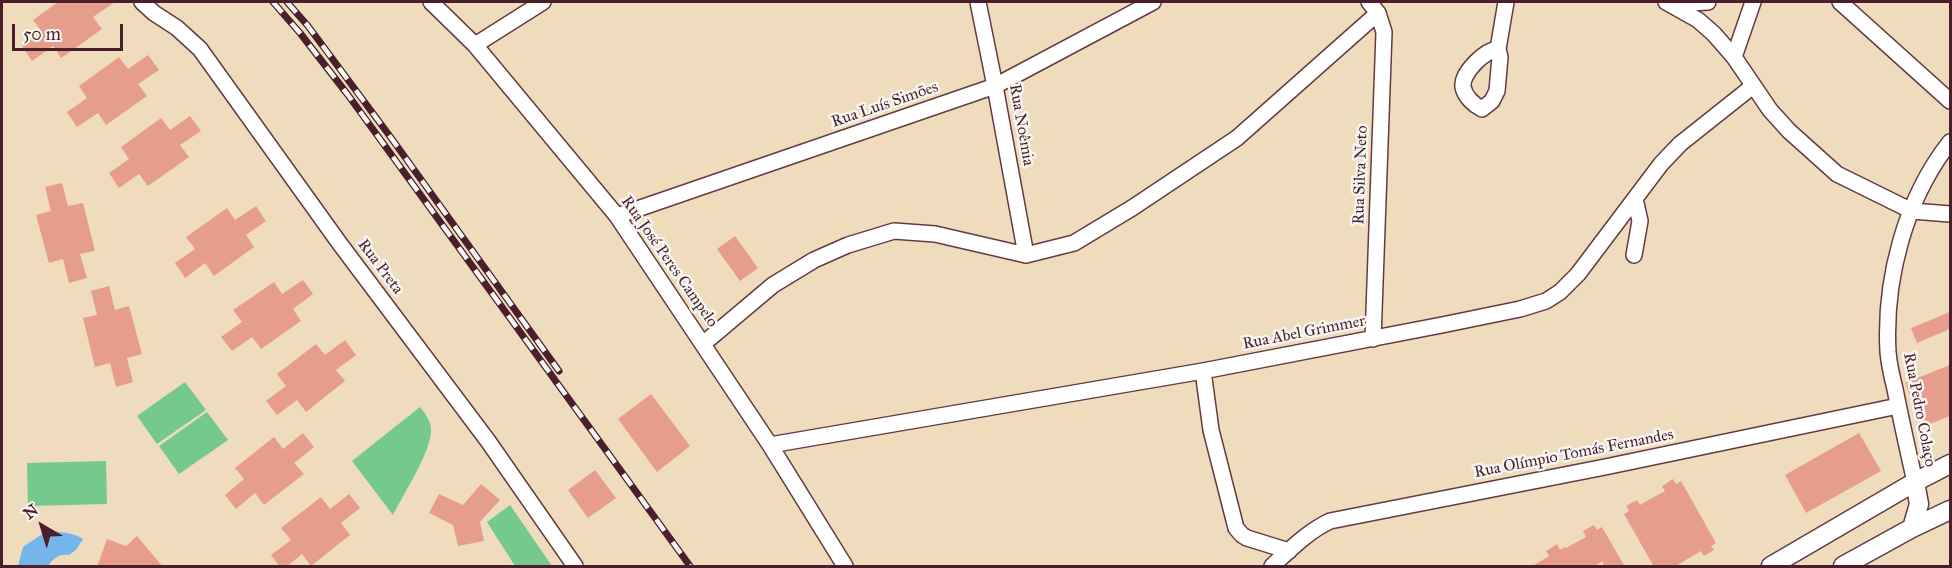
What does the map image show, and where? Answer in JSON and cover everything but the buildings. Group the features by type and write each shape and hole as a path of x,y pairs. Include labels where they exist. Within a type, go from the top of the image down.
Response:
{"main road":[{"path":"1771,567 1950,464"},
{"path":"1912,528 1919,504 1915,483"},
{"path":"1843,567 1912,528 1950,510"}],"street":[{"name":"Rua Preta","path":"142,2 177,28 200,49 339,244 488,441 575,567"},
{"name":"Rua José Peres Campelo","path":"431,2 475,45 617,216 770,445 845,567"},
{"path":"475,45 543,2"},
{"name":"Rua Noêmia","path":"978,2 1026,255"},
{"name":"Rua Luís Simões","path":"617,216 995,86 1153,2"},
{"path":"1498,49 1493,49 1475,63 1464,81 1464,90 1468,97 1482,109 1492,101 1497,92 1500,57 1498,49 1506,2"},
{"path":"1669,3 1707,2"},
{"path":"1734,57 1753,2"},
{"path":"1840,2 1950,101"},
{"path":"1669,3 1698,20 1714,34 1734,57 1770,110 1789,131 1837,174 1912,210 1950,214"},
{"path":"703,344 773,285 814,260 848,245 894,231 935,234 1026,255 1074,243 1132,208 1237,138 1374,7"},
{"name":"Rua Silva Neto","path":"1372,339 1384,32 1374,7"},
{"name":"Rua Abel Grimmer","path":"770,445 1203,371 1520,309 1546,301 1560,292 1578,274 1680,144 1753,86"},
{"name":"Rua Pedro Colaço","path":"1915,483 1888,355 1888,313 1895,258 1912,210 1934,162 1950,142"},
{"path":"1634,255 1640,221 1635,199"},
{"path":"1203,371 1211,430 1236,528 1246,538 1289,551"},
{"name":"Rua Olímpio Tomás Fernandes","path":"1272,567 1314,529 1330,521 1898,406"}],"green space":[{"path":"185,382 206,410 157,444 137,416"},
{"path":"420,407 431,425 429,441 421,462 393,515 352,461"},
{"path":"207,412 228,440 179,474 159,446"},
{"path":"106,461 107,504 28,506 27,463"},
{"path":"510,505 552,566 515,566 487,522"}],"water":[{"path":"47,531 70,534 83,539 76,550 69,555 57,557 48,566 18,566 23,547"}],"railway":[{"path":"273,2 348,95 690,566"},
{"path":"287,2 308,26 389,135 559,371"}]}
